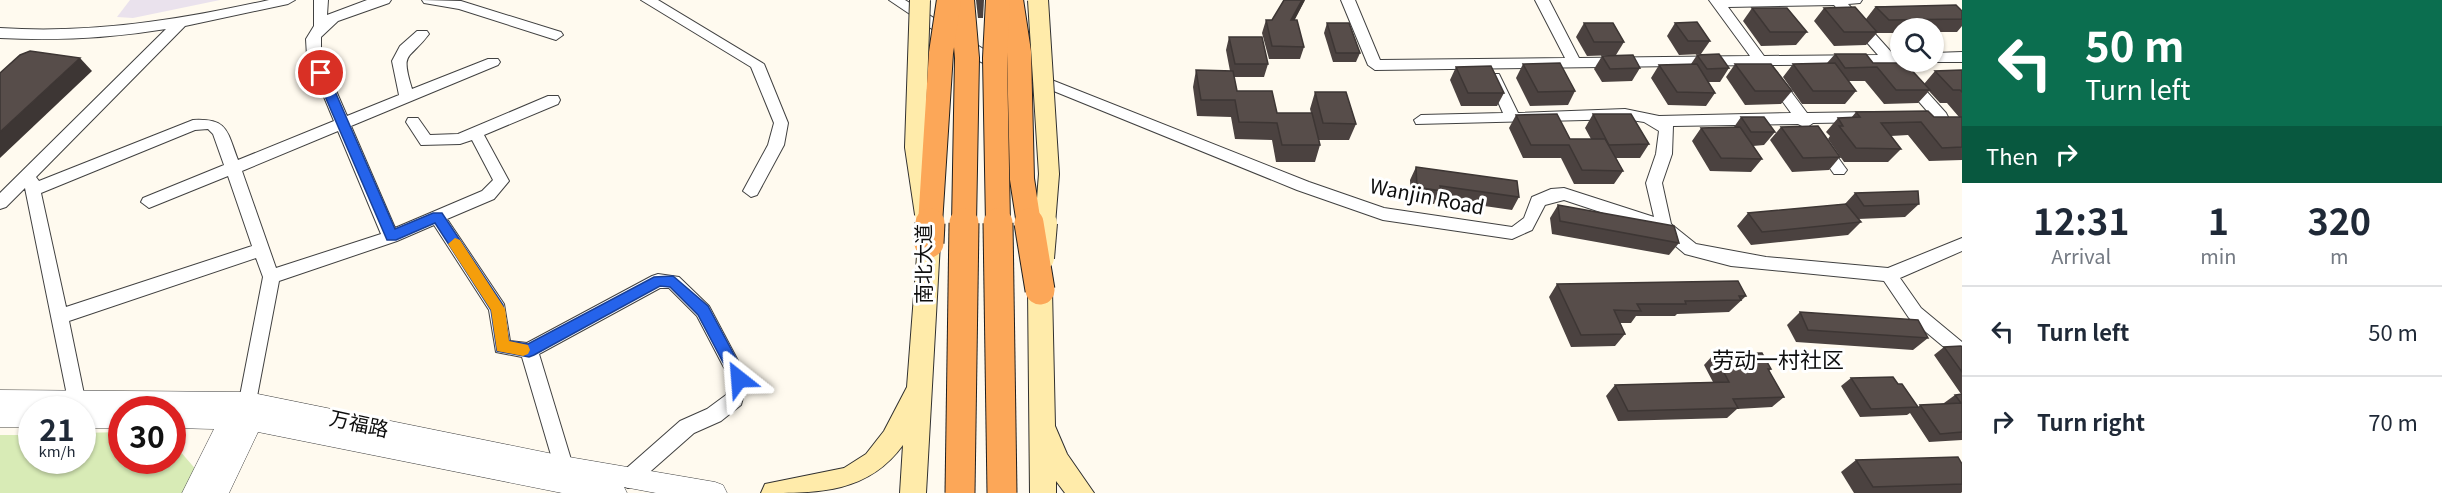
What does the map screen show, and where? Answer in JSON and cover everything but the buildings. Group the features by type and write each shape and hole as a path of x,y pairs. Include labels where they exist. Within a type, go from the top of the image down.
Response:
{"highway":[{"path":"929,243 941,53 949,0"},
{"name":"南北大道","path":"960,493 967,58 962,0"},
{"path":"998,0 994,58 1002,493"},
{"path":"1011,0 1019,52 1022,179 1040,290"}],"main road":[{"name":"南北大道","path":"913,493 929,243 915,147 920,0"},
{"path":"1038,0 1049,174 1040,290 1043,493"},
{"path":"774,493 814,488 852,476 874,463 888,446 919,392"},
{"path":"1042,416 1057,461 1081,493"}],"street":[{"path":"0,33 72,34 179,24 288,0"},
{"path":"321,0 320,25 313,37 314,56 391,237"},
{"path":"320,25 361,6 384,0"},
{"path":"429,0 461,5 556,35"},
{"path":"461,5 476,0"},
{"name":"Wanjin Road","path":"896,0 986,59 1302,186 1383,214 1512,233 1522,231 1529,224 1538,201 1551,195 1564,194 1664,227 1691,249 1731,259 1888,275"},
{"path":"1348,0 1375,65 1890,59"},
{"path":"1542,0 1574,62"},
{"path":"1838,0 1890,53"},
{"path":"1717,1 1855,0"},
{"path":"1717,1 1839,170"},
{"path":"655,2 757,64 781,123 776,146 751,191"},
{"path":"0,203 31,182 179,24"},
{"path":"407,97 398,61 401,50 422,34"},
{"path":"1944,58 1962,57"},
{"path":"149,202 493,62"},
{"path":"1488,63 1513,118"},
{"path":"1659,121 1802,117 1941,117 1906,72"},
{"path":"414,122 426,141 460,139 553,100"},
{"path":"1421,120 1625,114 1644,115 1659,121 1667,129 1667,137 1654,183 1664,227"},
{"path":"31,182 193,125 211,124 220,131 271,277 244,413 217,493"},
{"path":"271,277 391,237 488,195 501,181 476,132"},
{"path":"31,182 76,396"},
{"path":"437,217 498,309 502,346 529,351 658,281 673,282 703,310 739,379 734,399 714,415 687,427 622,486"},
{"path":"1962,244 1888,275 1915,313 1962,352"},
{"path":"61,316 262,249"},
{"path":"529,351 563,466"},
{"name":"万福路","path":"0,399 18,401"},
{"name":"万福路","path":"96,409 244,413 563,466 622,486"},
{"path":"194,493 244,413"},
{"name":"万福路","path":"186,417 244,413 622,486 715,493"},
{"path":"0,417 18,417"}],"shaded area":[{"path":"130,0 220,0 133,18 117,17"}],"green space":[{"path":"108,432 108,474 186,474 186,458 198,472 187,493 0,493 0,435 18,435 18,474 96,474 96,433"}],"slow traffic":[{"path":"455,244 498,309 502,346 523,350"}],"district":[{"name":"劳动一村社区","path":"1778,360"}],"route":[{"path":"321,73 391,237 437,217 498,309 502,346 529,351 658,281 673,282 703,310 739,379"}]}
